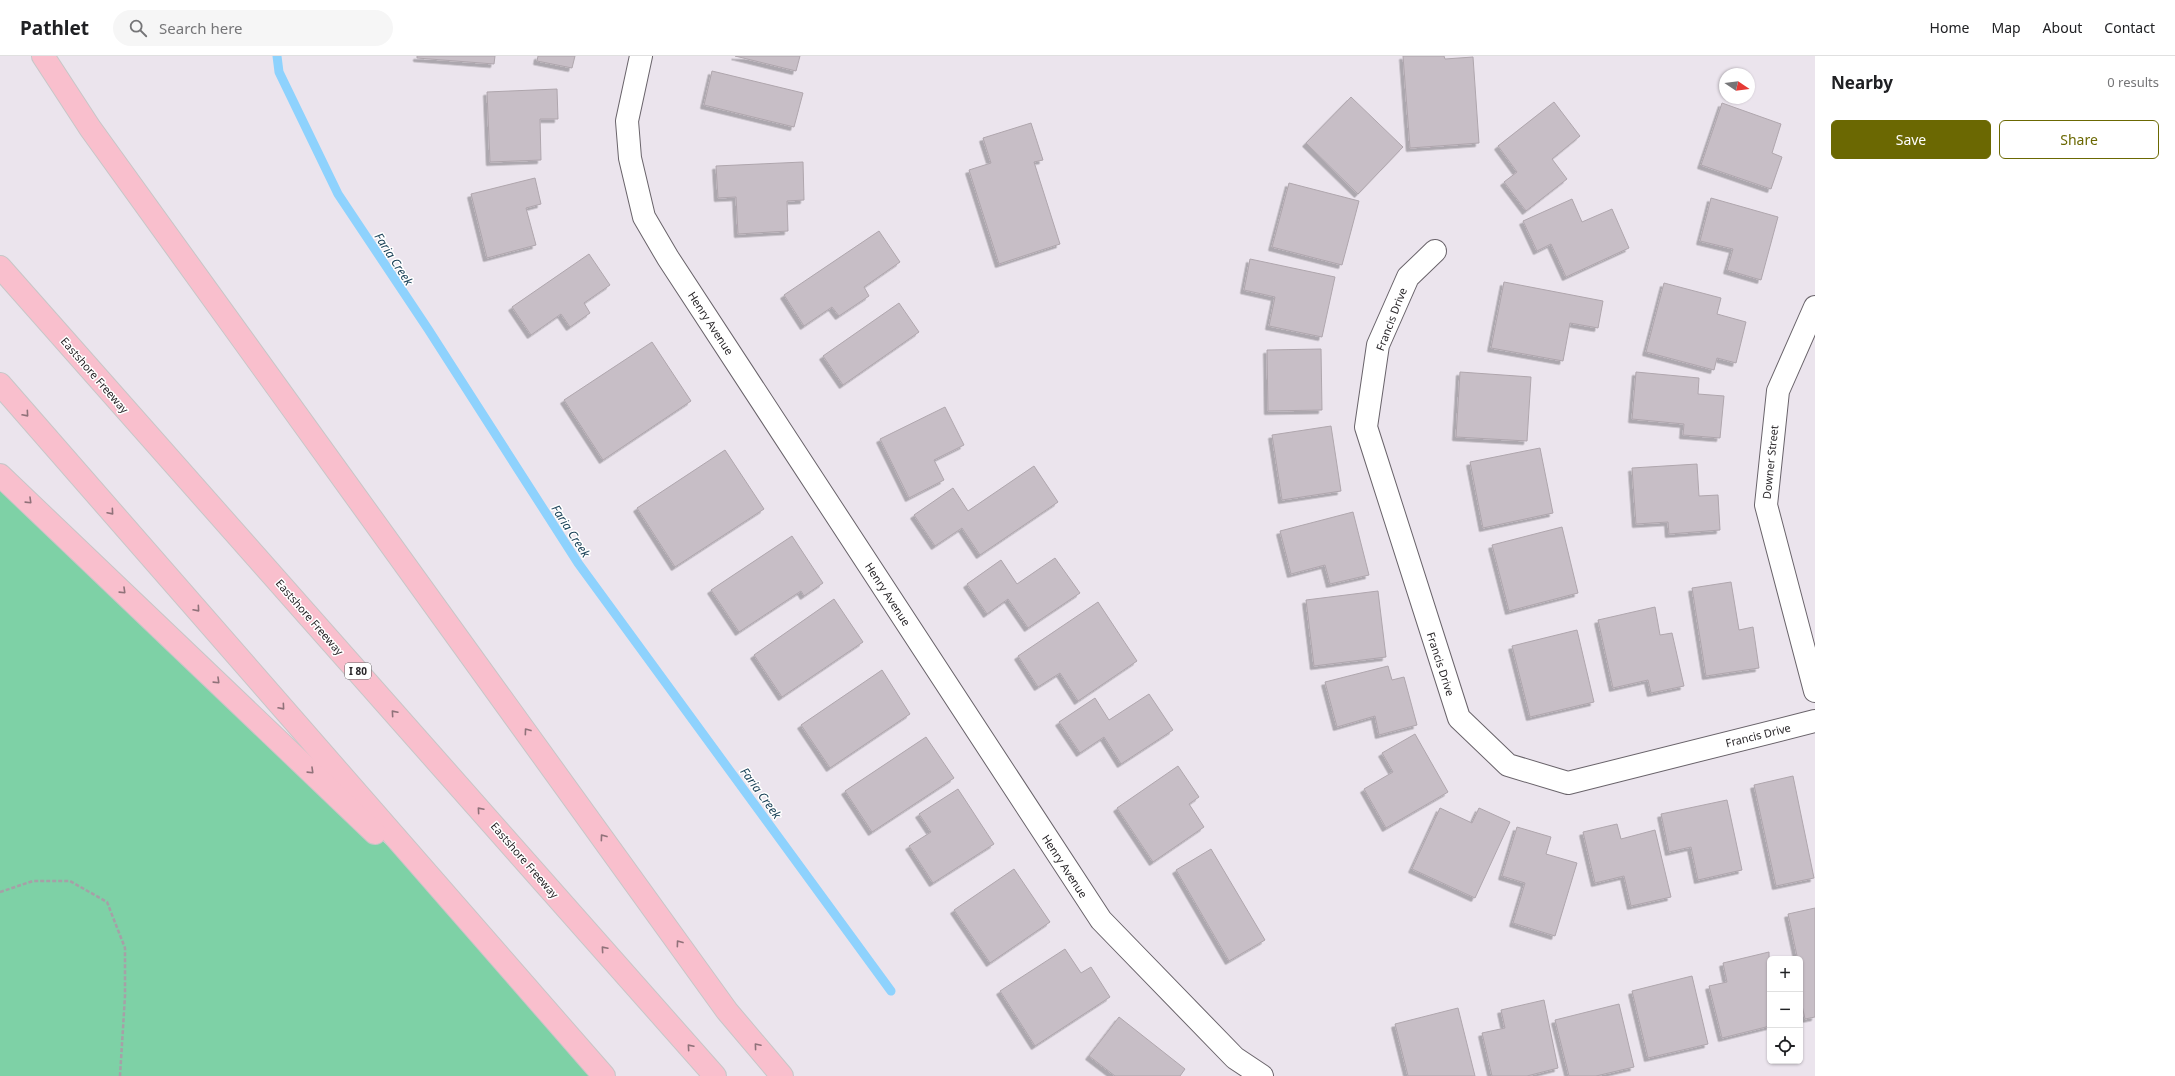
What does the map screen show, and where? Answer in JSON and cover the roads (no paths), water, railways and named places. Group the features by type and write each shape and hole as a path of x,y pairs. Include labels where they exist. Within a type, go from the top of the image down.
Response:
{"highway":[{"path":"43,56 94,134 727,1011 782,1076"},
{"name":"Eastshore Freeway","path":"0,266 716,1076"},
{"path":"0,384 604,1076"},
{"path":"0,475 482,936"}],"street":[{"name":"Henry Avenue","path":"641,56 627,121 630,158 644,217 668,258 1101,920 1235,1058 1262,1076"},
{"name":"Francis Drive","path":"1435,252 1408,277 1378,345 1366,427 1459,718 1508,765 1568,783 1815,721"},
{"name":"Downer Street","path":"1815,307 1778,391 1766,505 1815,691"}],"waterway":[{"name":"Faria Creek","path":"277,56 279,72 338,194 428,329 578,563 891,991"}]}
